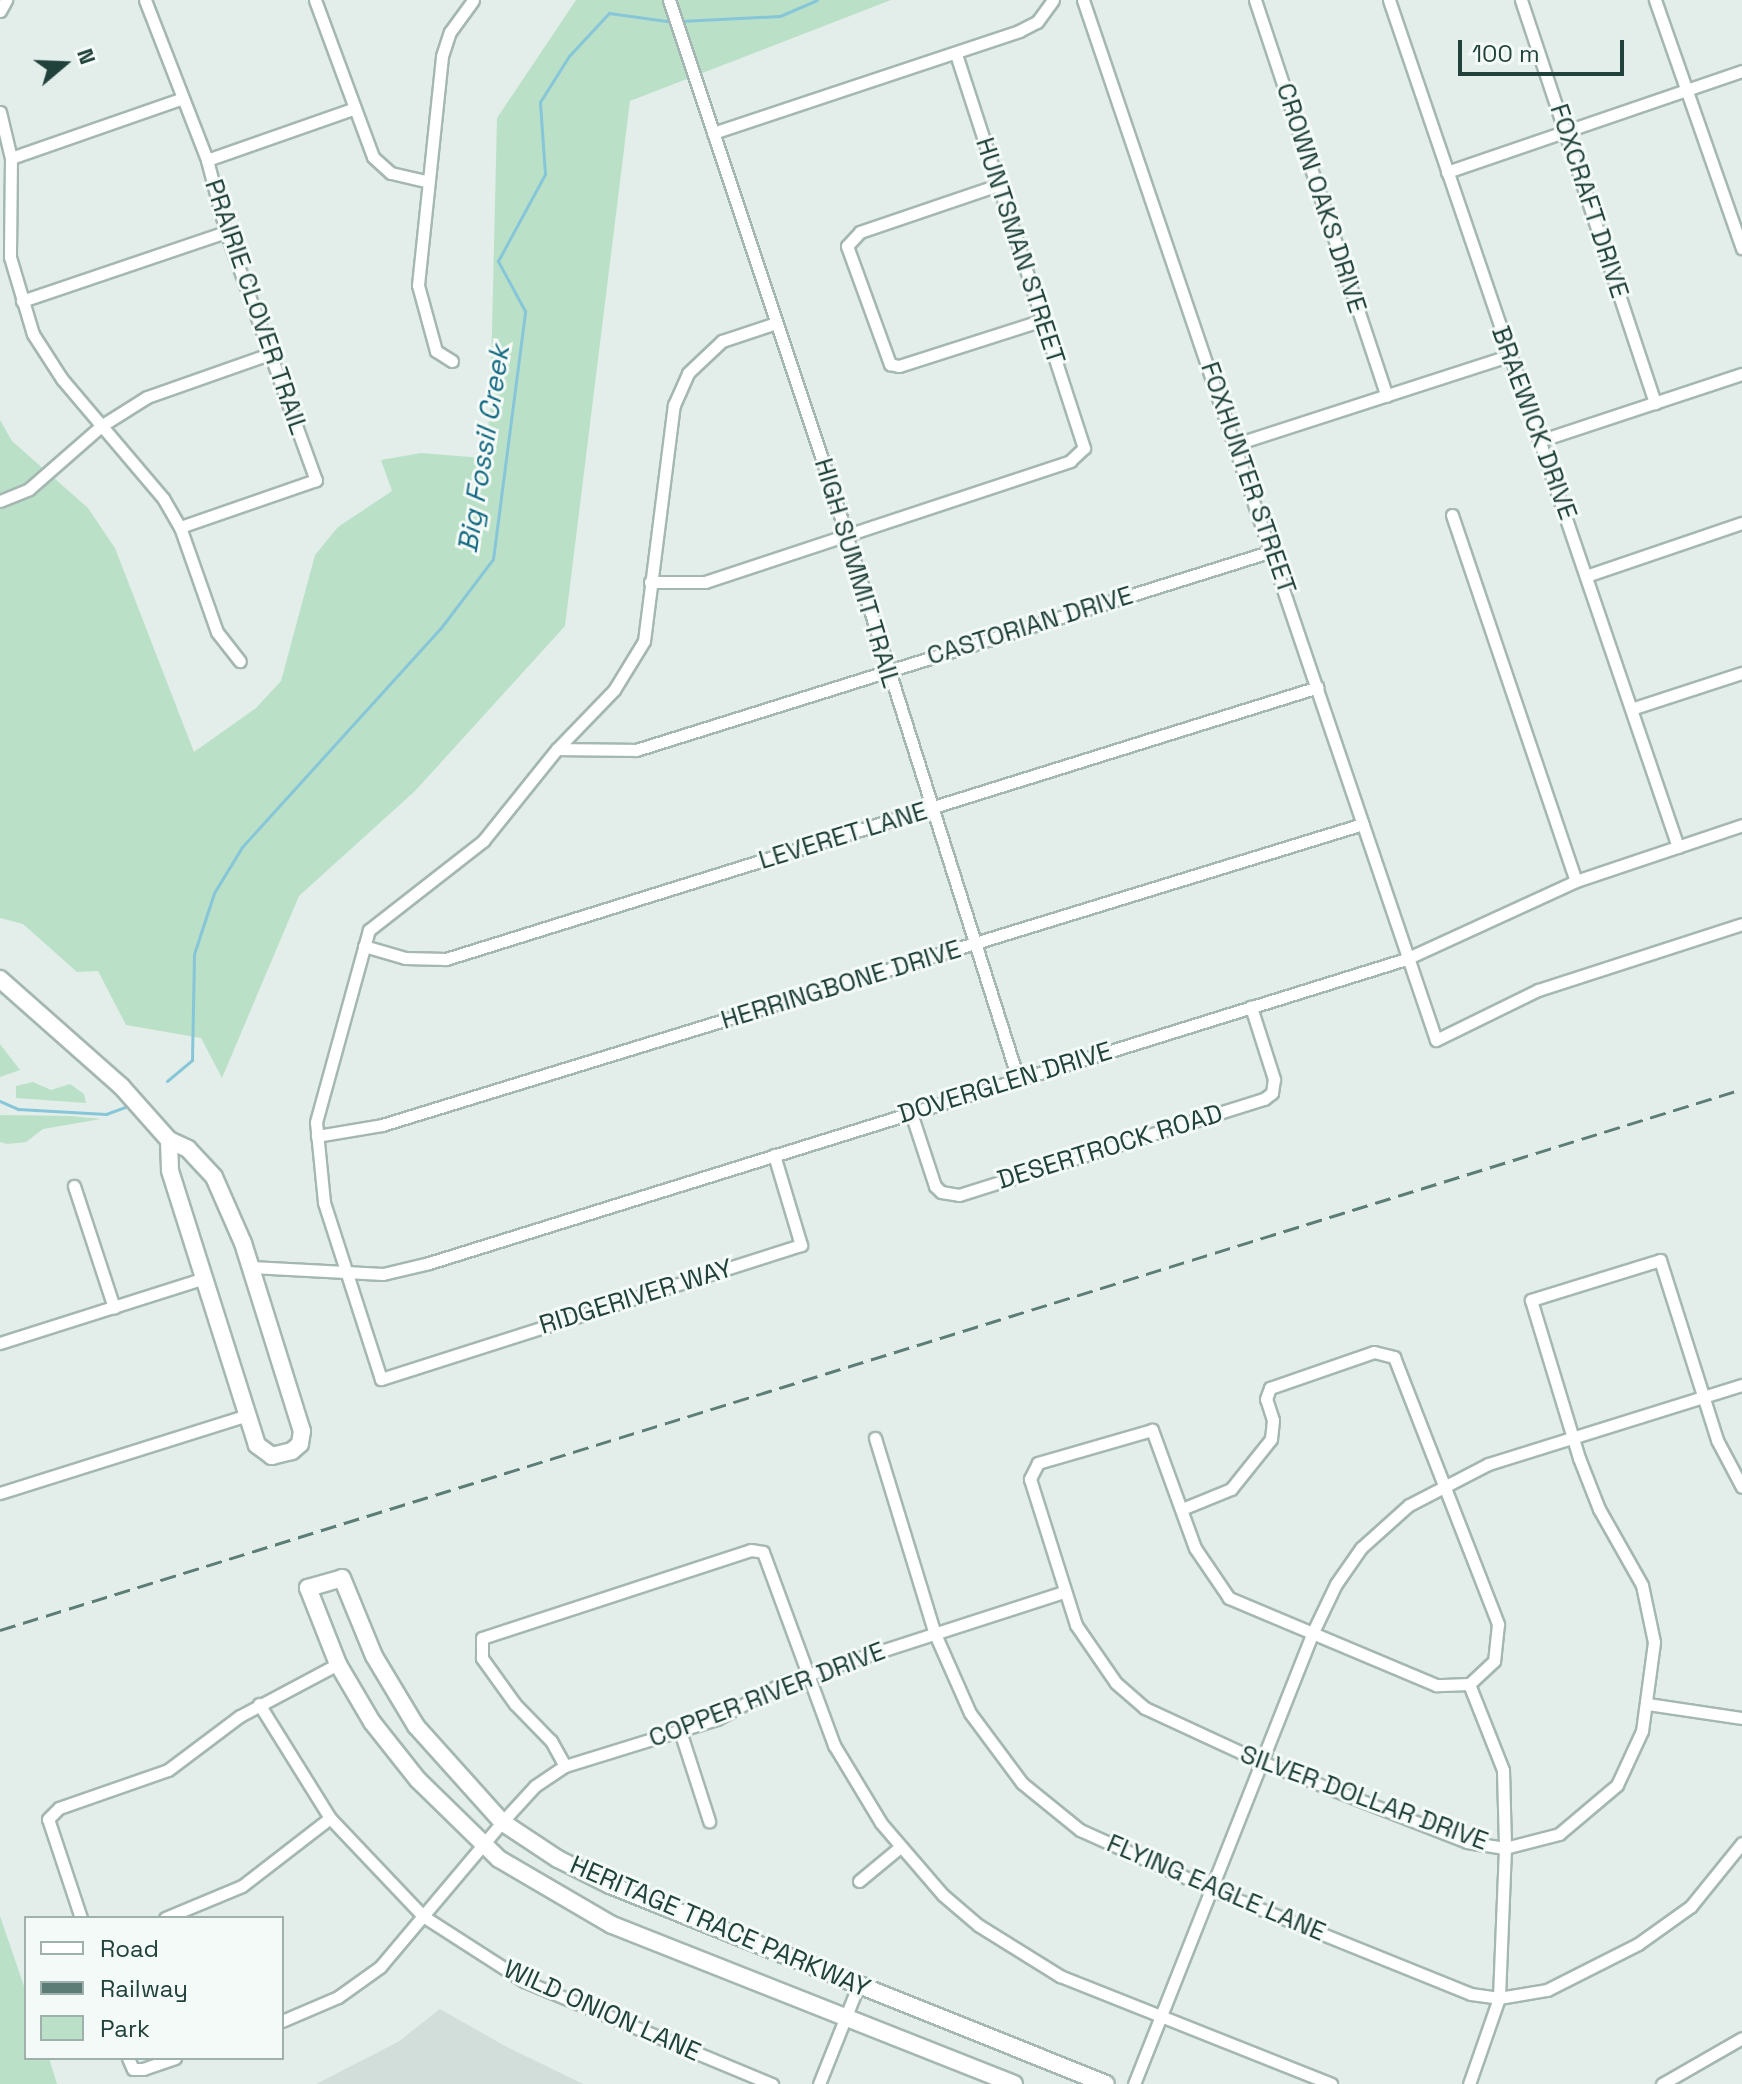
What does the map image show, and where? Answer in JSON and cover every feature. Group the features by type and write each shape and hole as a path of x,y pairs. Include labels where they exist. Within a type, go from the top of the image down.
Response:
{"street":[{"path":"0,11 6,0"},
{"name":"PRAIRIE CLOVER TRAIL","path":"145,0 180,99 207,160 226,232 316,480 180,527"},
{"path":"315,0 365,144 380,166 427,181"},
{"path":"452,361 436,351 419,298 427,181 445,44 473,0"},
{"name":"HIGH SUMMIT TRAIL","path":"669,0 846,536 973,945 1018,1079"},
{"path":"713,133 1029,27 1053,0"},
{"name":"FOXHUNTER STREET","path":"1083,0 1436,1040 1538,990 1742,924"},
{"name":"CROWN OAKS DRIVE","path":"1255,0 1387,396"},
{"name":"BRAEWICK DRIVE","path":"1389,0 1508,356 1542,440 1589,575 1678,847"},
{"name":"FOXCRAFT DRIVE","path":"1521,0 1655,403"},
{"path":"1655,0 1742,248"},
{"name":"HUNTSMAN STREET","path":"846,536 1070,461 1084,448 956,53"},
{"path":"1447,172 1742,71"},
{"path":"11,158 180,99"},
{"path":"207,160 353,109"},
{"path":"0,112 11,158 10,257 33,334 62,379 163,498 180,527 217,632 240,661"},
{"path":"998,185 860,232 847,246 890,364 899,366 1043,320"},
{"path":"22,301 226,232"},
{"path":"347,1271 324,1202 317,1136 325,1079 369,930 483,841 557,749 614,690 644,641 674,405 688,373 722,341 776,323"},
{"path":"0,501 29,489 101,426 147,397 269,354"},
{"path":"1236,444 1508,356"},
{"path":"1542,440 1742,374"},
{"path":"1452,515 1576,881"},
{"path":"1589,575 1742,523"},
{"path":"650,582 705,582 846,536"},
{"name":"CASTORIAN DRIVE","path":"557,749 636,750 1272,551"},
{"path":"1634,708 1742,673"},
{"name":"LEVERET LANE","path":"364,946 405,958 446,959 1318,687"},
{"name":"HERRINGBONE DRIVE","path":"317,1136 382,1125 1363,824"},
{"name":"DOVERGLEN DRIVE","path":"251,1267 383,1274 429,1263 1406,959 1576,881 1742,825"},
{"path":"0,979 154,1121 169,1140 188,1149 214,1177 251,1267 302,1431 300,1444 279,1455 265,1455 248,1415 170,1170 169,1140"},
{"name":"DESERTROCK ROAD","path":"911,1113 935,1186 941,1192 959,1195 1264,1099 1272,1093 1274,1079 1251,1007"},
{"name":"RIDGERIVER WAY","path":"347,1271 381,1379 801,1245 774,1155"},
{"path":"74,1186 114,1308"},
{"name":"SILVER DOLLAR DRIVE","path":"1182,1509 1152,1430 1031,1469 1030,1479 1064,1592 1096,1658 1145,1708 1262,1762 1467,1842 1505,1848 1559,1834 1605,1799 1633,1759 1648,1704 1654,1642 1650,1606 1599,1509 1572,1437 1531,1300 1660,1260 1702,1397"},
{"path":"0,1343 205,1278"},
{"path":"1381,1351 1398,1364 1443,1485 1501,1638 1487,1671 1469,1684 1436,1685 1229,1598 1203,1566 1182,1509 1231,1489 1271,1439 1273,1420 1266,1399 1270,1388 1381,1351"},
{"path":"1134,2084 1312,1634 1336,1584 1361,1548 1393,1517 1443,1485 1488,1464 1742,1385"},
{"path":"1702,1397 1742,1487"},
{"path":"0,1493 248,1415"},
{"name":"FLYING EAGLE LANE","path":"875,1438 935,1634 970,1713 1022,1783 1080,1830 1211,1889 1471,1994 1499,1998 1547,1990 1638,1944 1691,1906 1742,1843"},
{"path":"565,1766 551,1741 515,1704 482,1658 482,1638 751,1550 763,1552 807,1675 853,1782 900,1847 943,1895 1021,1955 1161,2017 1331,2084"},
{"name":"HERITAGE TRACE PARKWAY","path":"1014,2084 612,1925 541,1887 484,1845 387,1743 338,1664 308,1588 342,1578 369,1646 416,1726 502,1822 610,1885 1106,2084"},
{"name":"COPPER RIVER DRIVE","path":"284,2020 317,2008 361,1982 423,1916 535,1786 565,1766 717,1719 762,1692 807,1675 1064,1592"},
{"path":"80,1916 48,1819 59,1808 168,1770 259,1704 338,1664"},
{"path":"1469,1684 1503,1770 1505,1848 1499,1998 1469,2084"},
{"name":"WILD ONION LANE","path":"259,1704 330,1818 423,1916 524,1981 772,2084"},
{"path":"1648,1704 1742,1718"},
{"path":"680,1731 709,1821"},
{"path":"170,1916 242,1886 330,1818"},
{"path":"859,1881 900,1847"},
{"path":"819,2084 858,1986"},
{"path":"1662,2084 1742,2038"},
{"path":"130,2064 160,2060"}],"shaded area":[{"path":"440,2009 505,2046 583,2084 316,2084 398,2042"}],"green space":[{"path":"576,0 891,0 630,101 565,626 415,791 299,896 222,1078 201,1038 126,1025 98,971 77,972 23,924 0,918 0,420 12,441 88,508 115,548 194,752 256,708 281,681 315,555 338,527 392,491 381,460 421,453 483,458 490,414 497,118"},
{"path":"0,1044 20,1070 0,1077"},
{"path":"33,1082 51,1090 70,1084 84,1094 86,1103 16,1098 16,1086"},
{"path":"0,1115 101,1119 43,1129 26,1142 7,1144 0,1142"},
{"path":"0,1916 24,1986 24,2060 50,2060 57,2084 0,2084"}],"waterway":[{"name":"Big Fossil Creek","path":"681,21 780,16 817,0"},
{"name":"Big Fossil Creek","path":"167,1081 192,1060 194,954 214,893 242,847 440,629 493,559 525,311 498,261 545,174 540,102 569,56 609,13 673,22"},
{"name":"Big Fossil Creek","path":"0,1101 18,1109 106,1114 125,1107"}],"railway":[{"path":"0,1630 1742,1089"}]}
